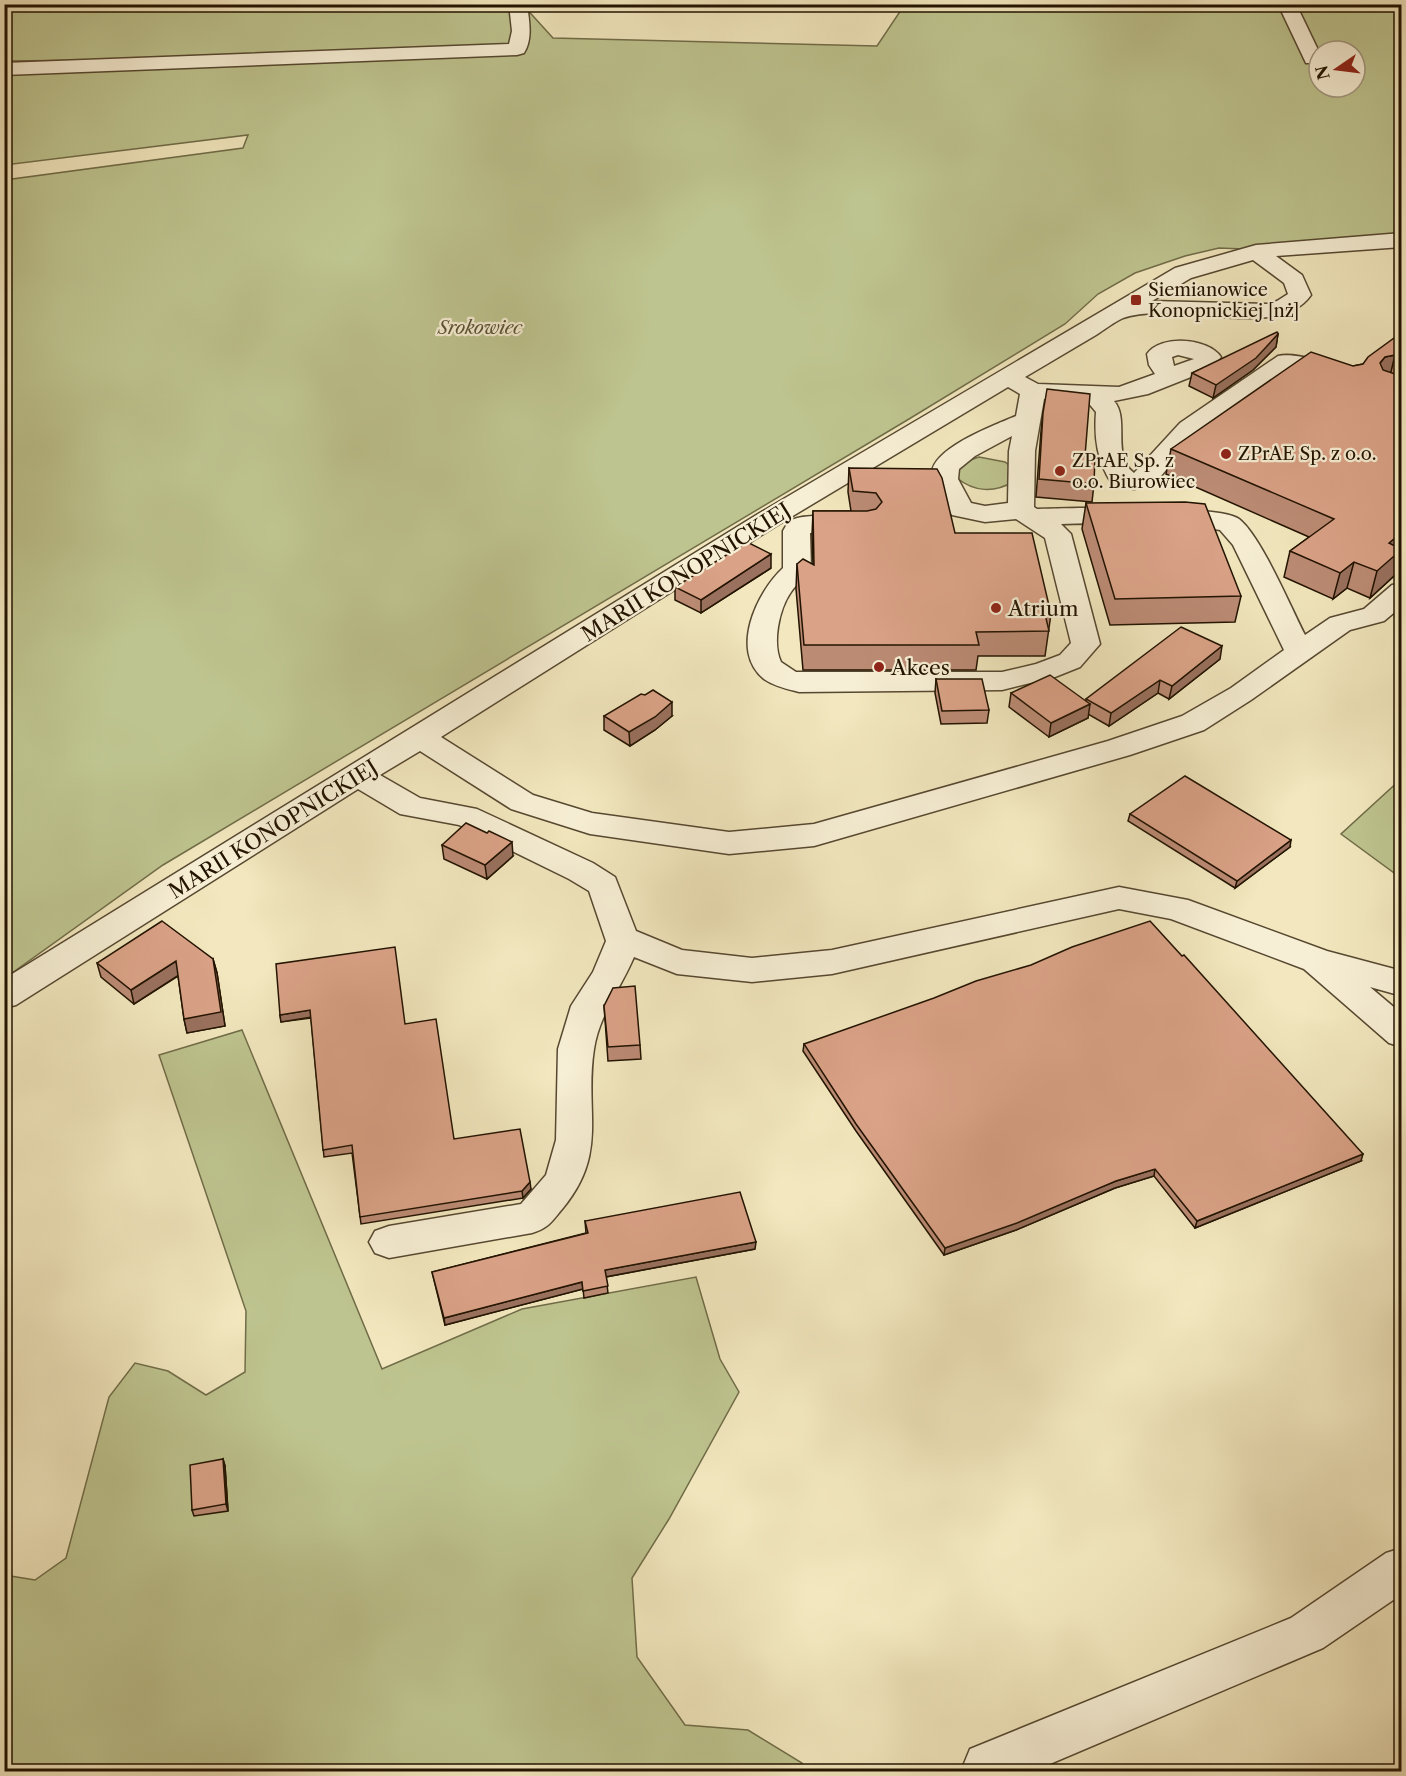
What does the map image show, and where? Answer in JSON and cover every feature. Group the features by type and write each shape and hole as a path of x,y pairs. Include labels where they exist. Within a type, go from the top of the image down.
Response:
{"street":[{"path":"4,69 517,49 520,32 518,4"},
{"path":"1287,4 1307,46"},
{"name":"MARII KONOPNICKIEJ","path":"4,996 767,520 1183,273 1228,258 1256,252 1401,240"},
{"path":"1113,314 1161,308 1268,311 1283,309 1293,304 1300,296 1294,280 1256,252"},
{"path":"1092,392 1109,411 1106,436 1111,460 1121,478 1134,481 1145,478 1189,428 1286,361 1306,365 1348,382"},
{"path":"1007,377 1033,391 1119,394 1140,389 1169,376"},
{"path":"1027,514 1022,451 1033,391"},
{"path":"1029,419 958,454 947,464 944,472 947,485 961,509 985,514 1201,519 1229,524 1245,543 1299,652"},
{"path":"865,525 802,525 796,531 797,570 775,595 765,626 763,651 766,663 786,679 799,682 1002,681 1045,671 1070,661 1086,644 1058,534 1027,514"},
{"path":"420,737 522,802 590,823 729,843 813,835 1098,754 1193,723 1241,694 1340,624 1374,615 1401,591"},
{"path":"354,778 375,784 411,807 466,816 581,871 603,885 623,940 609,975 589,1006 576,1049 575,1140 563,1181 532,1218 389,1242"},
{"path":"622,938 677,962 752,970 832,962 1119,898 1176,908 1314,960 1401,984"},
{"path":"1314,960 1401,1034"},
{"path":"987,1766 1307,1633 1401,1568"}],"green space":[{"name":"Srokowiec","path":"1065,4 1401,5 1401,241 1268,250 1219,248 1185,256 1135,273 1098,294 1065,324 163,865 5,978 5,180 243,148 248,135 5,165 4,75 267,58 5,61 5,5 523,5 553,38 877,46 903,7"},
{"path":"979,457 1005,462 1013,468 1013,482 999,488 984,489 970,486 957,478 958,464"},
{"path":"1401,779 1401,878 1341,834"},
{"path":"242,1030 382,1369 522,1309 696,1277 720,1359 739,1392 669,1519 632,1578 637,1657 685,1725 748,1730 802,1763 807,1771 5,1771 4,1575 35,1580 66,1558 109,1397 135,1363 168,1371 206,1395 245,1372 246,1311 159,1055"}],"building":[{"path":"1277,332 1278,334 1256,358 1216,385 1192,373"},
{"path":"1401,333 1401,357 1395,355 1385,357 1380,363 1383,370 1401,376 1401,533 1389,543 1401,550 1377,571 1354,562 1340,573 1290,551 1334,519 1171,449 1311,352 1353,366 1363,364 1368,357"},
{"path":"1047,389 1090,394 1085,456 1095,456 1094,484 1039,479 1043,413"},
{"path":"849,468 937,469 942,478 955,533 1032,533 1051,614 1045,614 1049,631 976,632 979,645 804,645 797,564 803,559 814,565 813,511 867,511 876,509 882,502 876,493 853,491"},
{"path":"1185,502 1205,504 1241,596 1115,599 1086,503"},
{"path":"747,542 771,554 701,600 675,587"},
{"path":"1181,627 1222,646 1172,686 1160,680 1111,713 1086,699"},
{"path":"1050,675 1090,704 1051,723 1011,693"},
{"path":"936,679 982,679 989,710 942,711"},
{"path":"653,690 672,702 655,717 629,732 604,716 641,694 645,695"},
{"path":"1185,776 1291,840 1237,881 1130,814"},
{"path":"466,823 512,842 485,865 442,845"},
{"path":"162,921 213,959 221,1012 184,1019 176,961 131,990 97,963"},
{"path":"1150,921 1182,956 1184,955 1363,1154 1197,1221 1155,1169 1116,1181 1017,1223 945,1248 856,1124 804,1044"},
{"path":"395,947 405,1024 436,1019 454,1139 520,1129 530,1182 522,1191 360,1217 352,1145 323,1150 310,1010 280,1015 276,964"},
{"path":"635,986 640,1045 608,1047 604,1006 613,988"},
{"path":"740,1192 756,1242 605,1270 608,1286 583,1291 582,1282 444,1318 432,1272 588,1233 585,1221"},
{"path":"223,1459 226,1504 192,1510 190,1465"}],"place":[{"name":"Siemianowice Konopnickiej [nż]","path":"1136,300"},
{"name":"ZPrAE Sp. z o.o.","path":"1226,454"},
{"name":"ZPrAE Sp. z o.o. Biurowiec","path":"1060,471"},
{"name":"Atrium","path":"996,608"},
{"name":"Akces","path":"879,667"}]}
